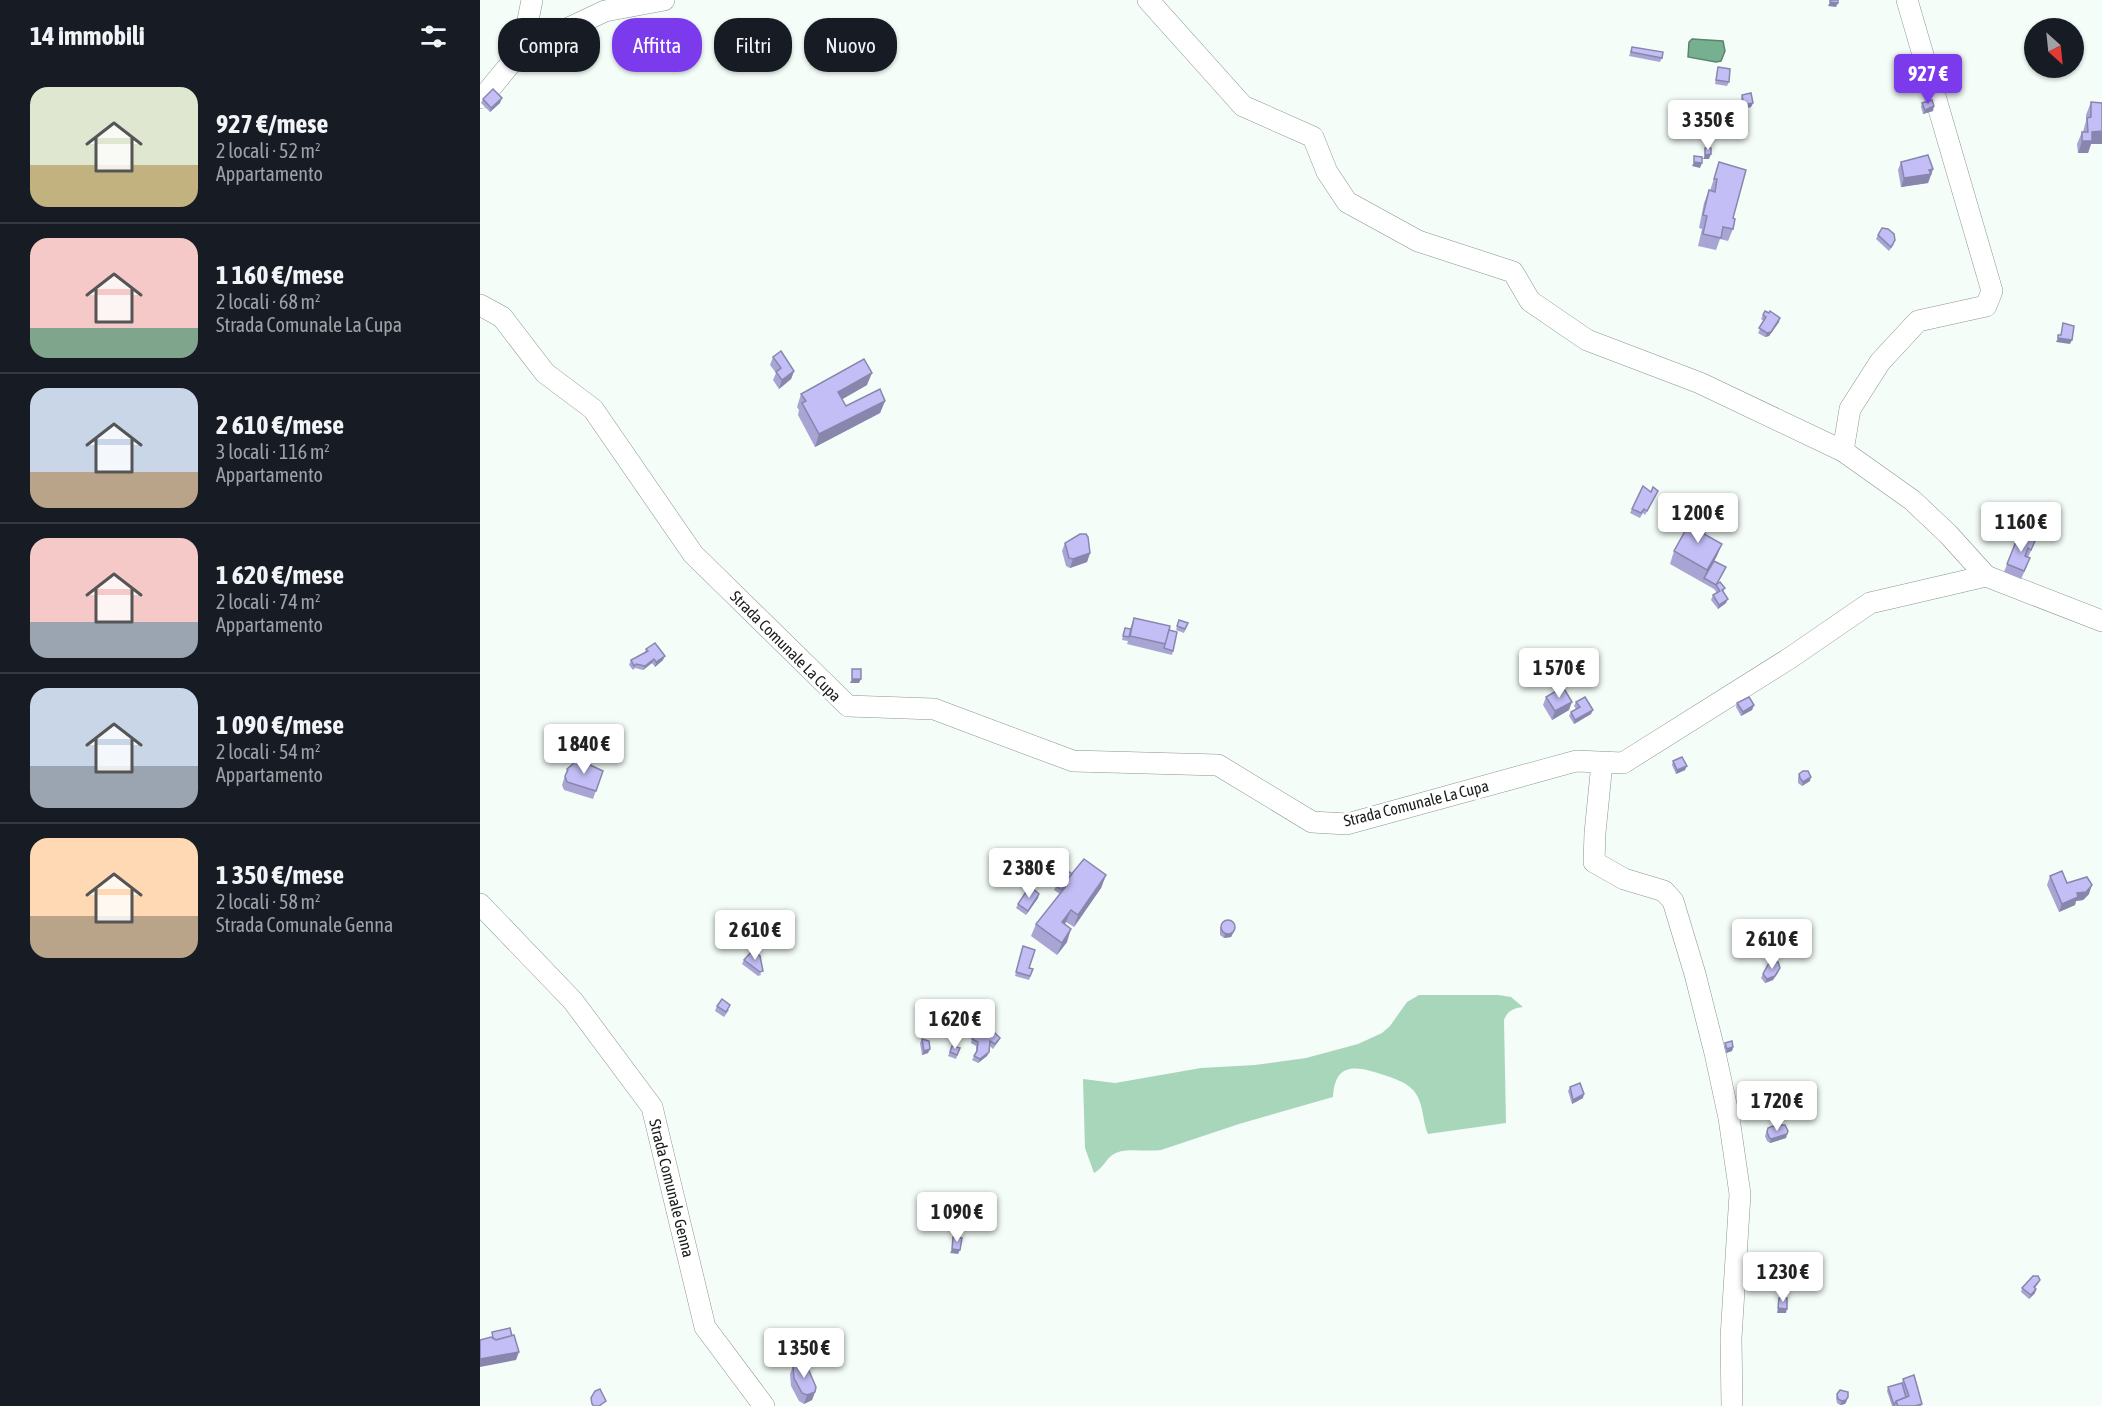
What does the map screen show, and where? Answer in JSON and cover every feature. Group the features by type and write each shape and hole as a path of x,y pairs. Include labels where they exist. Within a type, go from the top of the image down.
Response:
{"street":[{"path":"528,18 532,0"},
{"path":"589,18 604,11 664,0"},
{"path":"1148,0 1243,106 1313,137 1327,172 1347,202 1418,241 1513,272 1530,301 1587,340 1700,383 1843,450 1912,500 1948,534 1986,576 2102,621"},
{"path":"1843,450 1850,409 1880,362 1918,321 1986,306 1992,291 1907,0"},
{"path":"480,98 504,72"},
{"name":"Strada Comunale La Cupa","path":"480,305 502,317 544,373 593,409 693,554 848,706 934,709 1073,761 1218,765 1312,822 1347,824 1576,761 1623,763 1790,658 1870,603 1986,576"},
{"path":"1602,763 1594,862 1624,879 1664,891 1673,901 1698,985 1729,1118 1740,1194 1731,1338 1732,1406"},
{"name":"Strada Comunale Genna","path":"480,904 573,1001 652,1107 705,1327 764,1406"}],"shaded area":[{"path":"1692,39 1723,41 1725,51 1721,61 1688,57 1689,42"},
{"path":"1419,995 1498,995 1511,997 1523,1007 1511,1011 1504,1020 1506,1123 1428,1134 1419,1100 1410,1087 1374,1072 1349,1069 1338,1077 1333,1097 1239,1124 1161,1150 1121,1152 1113,1155 1094,1173 1085,1148 1083,1079 1115,1083 1201,1068 1255,1065 1306,1058 1358,1044 1382,1033 1390,1026 1407,1002"}],"building":[{"path":"1632,47 1663,52 1662,58 1631,52"},
{"path":"1718,67 1730,69 1729,82 1716,80"},
{"path":"493,89 502,98 491,108 483,99"},
{"path":"1751,93 1753,103 1744,105 1742,95"},
{"path":"1932,100 1934,106 1925,110 1922,103"},
{"path":"2091,102 2102,103 2102,131 2092,132 2092,141 2082,141 2082,132 2088,132 2087,118 2091,117"},
{"path":"1705,148 1711,148 1711,154 1705,155"},
{"path":"1928,155 1933,169 1929,170 1931,174 1904,178 1901,162"},
{"path":"1694,156 1702,157 1702,163 1694,162"},
{"path":"1719,162 1746,170 1733,218 1735,219 1733,229 1723,227 1721,238 1703,234 1707,216 1703,215 1709,190 1715,192 1717,179 1714,179"},
{"path":"1882,228 1894,234 1895,240 1891,247 1878,235"},
{"path":"1765,311 1769,313 1770,311 1780,318 1771,332 1767,333 1759,328 1766,317 1763,315"},
{"path":"2063,323 2074,326 2072,340 2058,338 2058,335 2061,335"},
{"path":"781,351 794,371 782,380 776,372 781,368 773,357"},
{"path":"864,359 872,373 838,392 846,406 880,389 885,401 819,434 802,403 806,401 801,394"},
{"path":"1643,486 1651,492 1653,487 1658,491 1647,511 1644,509 1641,513 1632,509"},
{"path":"1694,515 1710,524 1704,534 1722,544 1707,570 1674,551"},
{"path":"1080,534 1086,534 1088,537 1090,553 1073,559 1069,558 1065,543"},
{"path":"2019,534 2035,541 2031,550 2028,548 2025,556 2030,558 2024,571 2007,564"},
{"path":"1714,561 1726,567 1716,585 1704,578"},
{"path":"1720,582 1725,588 1722,590 1728,599 1719,605 1713,595 1720,591 1716,585"},
{"path":"1134,618 1170,626 1166,644 1130,636"},
{"path":"1179,620 1188,623 1185,629 1177,626"},
{"path":"1125,628 1131,629 1129,637 1123,636"},
{"path":"1169,630 1177,632 1173,651 1164,648"},
{"path":"655,643 665,656 656,662 654,659 645,666 636,664 634,666 631,660 648,651 646,649"},
{"path":"852,669 861,669 861,679 852,679"},
{"path":"1563,687 1572,702 1555,711 1546,697"},
{"path":"1585,697 1593,710 1575,720 1571,712 1580,707 1576,702"},
{"path":"1749,697 1754,705 1743,712 1737,703"},
{"path":"581,757 590,765 603,771 596,791 567,782 565,776 567,769"},
{"path":"1682,757 1687,766 1677,770 1673,761"},
{"path":"1808,771 1811,777 1803,782 1799,774"},
{"path":"1084,859 1106,875 1078,915 1071,910 1062,922 1071,929 1062,943 1036,924 1067,885 1064,883"},
{"path":"1064,868 1072,874 1064,883 1062,890 1056,886"},
{"path":"2062,871 2067,883 2087,877 2092,885 2086,892 2077,893 2078,897 2062,904 2050,876"},
{"path":"1030,886 1039,894 1028,911 1018,904"},
{"path":"1228,920 1233,922 1235,927 1233,932 1228,934 1223,932 1221,927 1223,922"},
{"path":"1023,946 1035,950 1029,968 1033,969 1030,976 1016,972"},
{"path":"753,950 760,956 763,971 760,972 744,960"},
{"path":"1770,961 1778,962 1780,968 1775,976 1767,979 1763,974"},
{"path":"722,999 730,1005 726,1012 717,1006"},
{"path":"991,1029 1000,1038 995,1044 990,1041 989,1052 980,1059 974,1056 978,1042 972,1039 976,1033 985,1036"},
{"path":"922,1039 929,1041 930,1049 924,1051"},
{"path":"1732,1041 1733,1047 1727,1049 1725,1043"},
{"path":"952,1046 960,1048 957,1055 950,1052"},
{"path":"1580,1083 1584,1094 1573,1100 1570,1087"},
{"path":"1780,1125 1785,1125 1787,1134 1771,1139 1767,1132 1768,1128 1773,1126 1778,1128"},
{"path":"953,1237 962,1238 960,1250 952,1249"},
{"path":"2033,1276 2038,1276 2040,1280 2031,1295 2022,1288"},
{"path":"1779,1298 1787,1298 1787,1309 1778,1308"},
{"path":"510,1328 512,1336 496,1340 493,1338 492,1332"},
{"path":"514,1335 519,1352 480,1359 480,1340 491,1337 496,1340"},
{"path":"801,1362 806,1364 816,1387 815,1392 807,1395 802,1393 794,1378 793,1366"},
{"path":"1914,1375 1922,1404 1898,1406 1896,1401 1909,1396 1903,1379"},
{"path":"1902,1383 1906,1397 1896,1401 1894,1405 1888,1387"},
{"path":"600,1389 606,1401 599,1406 594,1406 591,1398 595,1391"},
{"path":"1840,1390 1848,1392 1846,1400 1838,1399 1837,1394"}]}
